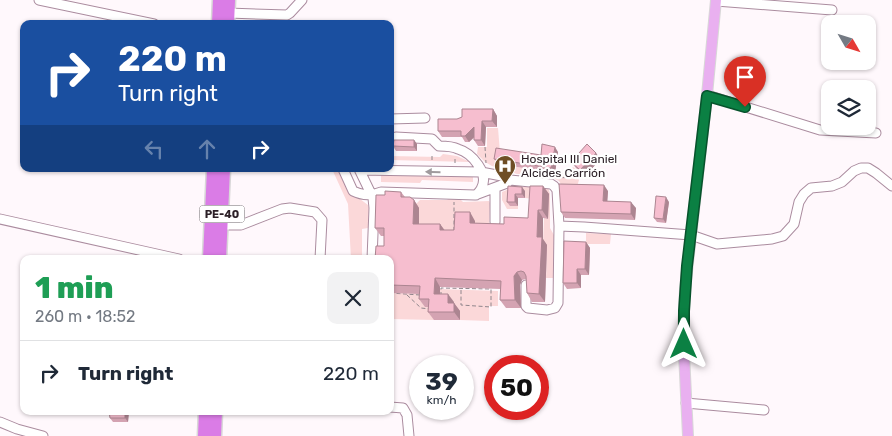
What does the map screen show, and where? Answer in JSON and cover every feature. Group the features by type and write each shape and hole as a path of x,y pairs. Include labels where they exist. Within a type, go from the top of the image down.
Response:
{"highway":[{"path":"218,0 218,20"},
{"name":"PE-40","path":"209,255 213,172"},
{"name":"PE-40","path":"220,255 224,172"},
{"path":"204,436 205,415"},
{"path":"215,436 216,415"}],"main road":[{"path":"688,436 684,348 686,274 707,96 716,0"}],"street":[{"path":"39,0 135,20"},
{"path":"228,12 287,15 302,0"},
{"path":"716,0 774,2 832,10"},
{"path":"707,96 821,130"},
{"path":"394,119 426,118"},
{"path":"394,138 432,139 439,146 448,146 469,154 483,168 482,188 475,195"},
{"path":"394,169 483,168 507,177 510,180 551,184 554,186 557,190 559,226 558,303 555,308 547,310 528,308 526,306 526,285"},
{"path":"559,226 691,235 717,244 772,240 783,236 794,224 800,202 804,194 811,188 832,186 842,182 854,171 861,168 868,168 892,186"},
{"path":"344,172 353,191 371,196 381,192 475,195 507,183 510,180"},
{"path":"360,172 374,208 372,255"},
{"path":"495,188 495,222"},
{"path":"222,225 241,225 282,209 290,208 315,212 322,220 320,255"},
{"path":"0,219 161,255"},
{"path":"686,403 764,410"},
{"path":"394,406 403,408 407,415 409,436"},
{"path":"0,422 23,431 44,436"}],"path":[{"path":"483,168 485,146"},
{"path":"455,154 455,163"},
{"path":"432,156 432,162"},
{"path":"552,178 576,177"},
{"path":"454,197 454,238"},
{"path":"441,296 442,288 461,288 491,290 491,308 461,305 461,288"},
{"path":"394,294 424,295"},
{"path":"406,294 421,308 430,309"}],"shaded area":[{"path":"487,128 498,128 500,153 498,164 555,173 568,173 573,167 578,171 576,175 579,180 576,190 562,186 559,181 547,175 517,174 485,162 477,154 478,147 487,147"},
{"path":"443,154 457,156 470,162 394,160 394,156 440,157"},
{"path":"333,172 342,172 352,193 368,205 368,228 362,229 362,255 351,255 348,204"},
{"path":"381,175 473,177 473,182 422,180 420,183 381,182"},
{"path":"516,186 547,187 549,190 550,228 554,235 553,278 546,278 547,245 543,242 544,218 547,219 535,199 525,198 525,191 511,191 510,206 518,206 518,209 507,209 502,200 502,192"},
{"path":"449,198 459,198 463,202 489,201 489,228 475,228 475,221 460,238 419,232 415,205 420,200 447,200"},
{"path":"586,233 611,234 610,244 586,244"},
{"path":"440,289 498,291 498,306 489,306 489,321 460,320 460,311 435,313 434,320 394,319 394,293 440,294"}],"building":[{"path":"462,109 493,109 492,121 482,121 481,140 474,140 474,127 465,136 461,136 461,131 438,131 438,119 457,119 462,117"},
{"path":"394,140 414,140 414,147 394,146"},
{"path":"542,144 555,147 551,168 494,159 496,148 541,155"},
{"path":"587,144 596,153 580,170 571,162"},
{"path":"559,184 604,185 603,201 631,202 631,214 561,212"},
{"path":"508,186 522,187 522,194 515,194 515,202 507,202"},
{"path":"530,186 543,186 542,210 538,210 537,237 542,237 539,294 527,293 526,276 524,272 517,272 514,276 515,300 500,300 501,281 435,278 434,294 448,294 448,303 454,303 454,312 428,312 429,299 419,299 420,286 394,285 394,255 375,255 376,246 384,246 384,228 375,228 376,195 385,195 385,191 401,192 401,197 410,197 414,200 413,224 440,224 440,230 454,230 455,212 470,212 470,223 504,224 504,217 528,218"},
{"path":"656,196 666,197 663,219 654,218"},
{"path":"564,241 586,242 585,269 577,269 577,283 563,283"},
{"path":"110,415 125,415 125,418 110,418"}],"place":[{"name":"Hospital III Daniel Alcides Carrión","path":"505,185"}],"route":[{"path":"684,344 687,266 707,96 745,107"}]}
